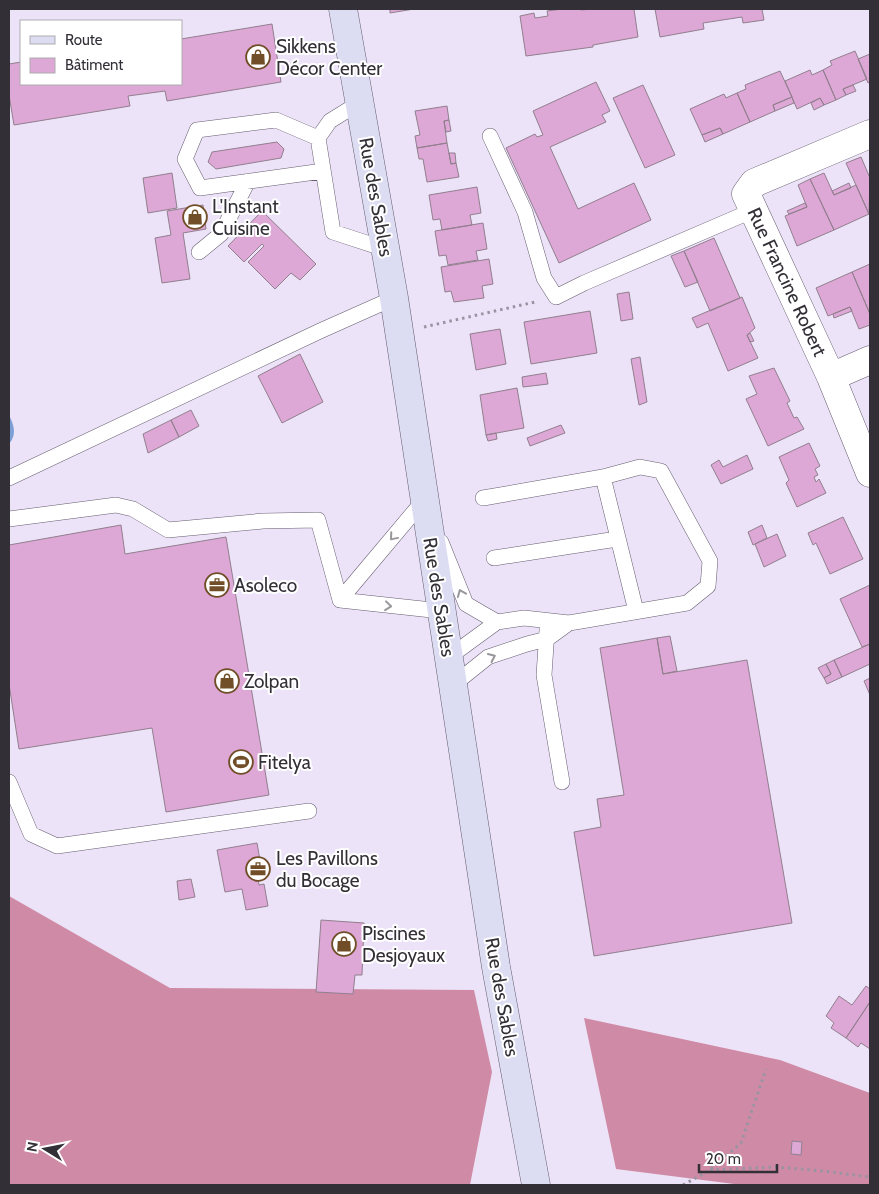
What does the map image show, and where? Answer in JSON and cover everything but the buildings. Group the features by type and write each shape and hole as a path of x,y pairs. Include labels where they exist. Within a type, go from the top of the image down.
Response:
{"main road":[{"name":"Rue des Sables","path":"343,9 394,298 496,967 536,1185"}],"street":[{"name":"Rue Francine Robert","path":"870,134 754,183 746,194 831,377 870,473"},
{"path":"831,377 870,360"}],"lane":[{"path":"360,103 330,121 318,138 333,232 385,249"},
{"path":"318,138 276,120 197,130 185,159 200,188 323,171"},
{"path":"490,136 525,212 544,278 556,297 584,283 754,210"},
{"path":"199,252 221,234 248,181"},
{"path":"9,478 311,335 394,298"},
{"path":"448,657 497,622 524,618 568,623 686,602 708,586 710,561 660,471 640,467 602,477 483,498"},
{"path":"602,477 636,611"},
{"path":"340,600 424,500 466,604 497,622"},
{"path":"9,519 116,505 133,509 168,530 263,521 318,520 340,600"},
{"path":"494,558 617,539"},
{"path":"340,600 441,611"},
{"path":"547,620 544,675 562,782"},
{"path":"453,685 488,657 547,639 568,623"},
{"path":"9,782 31,834 57,846 310,811"}],"path":[{"path":"399,332 556,297"},
{"path":"683,1185 710,1170 741,1143 766,1069"},
{"path":"710,1170 776,1167 870,1177"}],"shaded area":[{"path":"9,896 170,988 474,990 492,1072 470,1185 9,1185"},
{"path":"584,1018 780,1060 870,1093 870,1185 742,1185 616,1169"}],"water":[{"path":"9,415 14,430 12,441 9,444"}],"place":[{"name":"Sikkens Décor Center","path":"258,57"},
{"name":"L'Instant Cuisine","path":"195,217"},
{"name":"Asoleco","path":"217,585"},
{"name":"Zolpan","path":"227,681"},
{"name":"Fitelya","path":"241,762"},
{"name":"Les Pavillons du Bocage","path":"258,869"},
{"name":"Piscines Desjoyaux","path":"344,944"}]}
